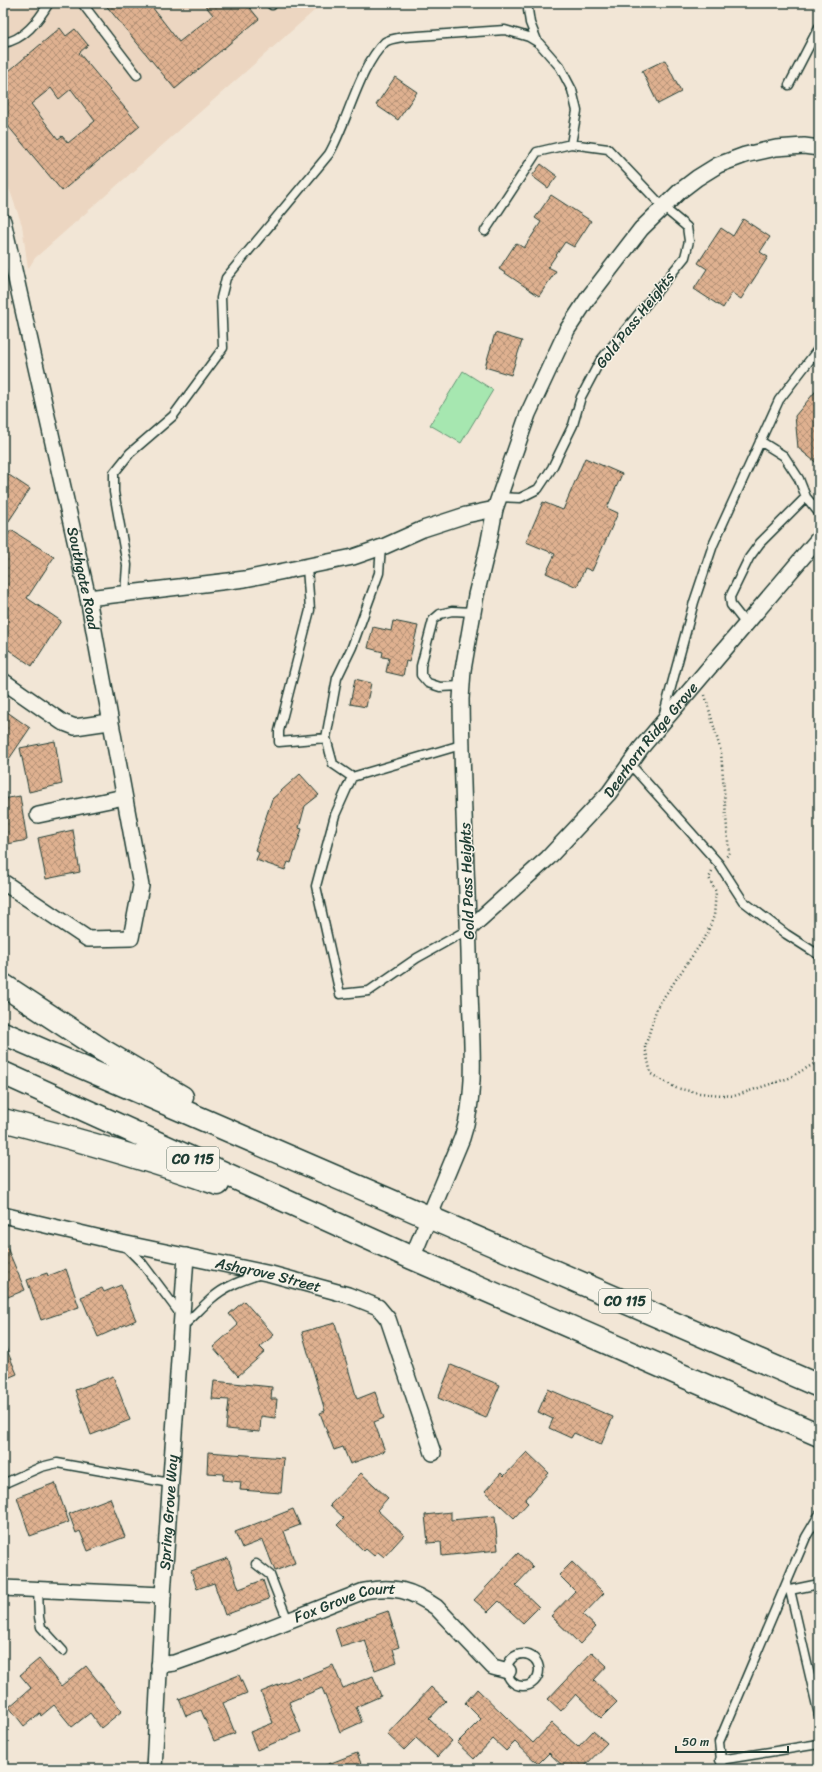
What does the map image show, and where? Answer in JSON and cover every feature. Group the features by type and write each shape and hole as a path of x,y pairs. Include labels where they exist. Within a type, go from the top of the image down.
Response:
{"highway":[{"path":"3,985 109,1054 295,1159"},
{"name":"CO 115","path":"3,1032 819,1386"},
{"name":"CO 115","path":"3,1073 412,1258 819,1435"},
{"path":"3,1120 173,1168 382,1244"}],"street":[{"name":"Gold Pass Heights","path":"412,1258 463,1136 470,1097 472,1069 469,929 461,745 462,686 473,612 497,503 528,414 567,330 588,298 641,229 680,191 718,165 745,155 776,148 804,146 819,148"},
{"name":"Southgate Road","path":"3,882 88,939 131,938 140,886 109,722 88,598 4,225"},
{"path":"88,598 245,579 353,557 382,548 423,529 497,503"},
{"name":"Deerhorn Ridge Grove","path":"469,929 548,858 609,793 661,724 819,538"},
{"path":"3,681 62,722 75,727 109,722"},
{"path":"38,815 124,797"},
{"name":"Ashgrove Street","path":"3,1215 122,1243 265,1272 348,1295 378,1307 388,1319 433,1454"},
{"name":"Spring Grove Way","path":"154,1769 180,1322 186,1256"},
{"path":"3,1588 38,1588 163,1595"},
{"name":"Fox Grove Court","path":"159,1665 174,1663 364,1592 385,1588 406,1591 436,1607 493,1667 508,1672"}],"lane":[{"path":"3,43 14,41 27,32 49,3"},
{"path":"82,3 137,75"},
{"path":"527,3 530,23 539,43"},
{"path":"790,84 819,27"},
{"path":"125,594 128,565 114,492 114,473 130,453 173,416 223,348 221,298 226,278 329,154 338,137 368,64 386,41 402,37 505,30 529,36 539,43 560,67 572,90 577,111 571,144"},
{"path":"485,231 537,152 571,144 608,149 663,207"},
{"name":"Gold Pass Heights","path":"497,503 520,498 538,489 552,468 573,425 581,396 600,361 685,256 689,241 687,227 663,207"},
{"path":"661,724 694,602 713,545 779,400 819,348"},
{"path":"760,441 784,456 799,479 806,497 819,513"},
{"path":"746,624 731,605 730,597 750,558 760,543 806,497"},
{"path":"352,777 333,764 326,738 337,678 352,647 379,573 382,548"},
{"path":"307,567 310,610 279,731 279,742 326,738"},
{"path":"462,686 440,688 428,683 422,675 421,666 433,620 440,614 452,612 473,612"},
{"path":"461,745 352,777 335,815 316,886 340,994 369,991 417,958 469,929"},
{"path":"630,764 719,864 743,900 786,934 819,954"},
{"path":"122,1243 142,1263 180,1322 222,1290 265,1272"},
{"path":"5,1483 41,1467 57,1463 170,1483"},
{"path":"722,1769 719,1742 788,1588 806,1537 819,1515"},
{"path":"256,1564 270,1575 288,1621"},
{"path":"788,1588 819,1584"},
{"path":"38,1588 39,1617 41,1627 63,1651"},
{"path":"788,1588 819,1715"},
{"path":"720,1760 819,1744"}],"path":[{"path":"700,678 721,752 729,854 712,872 709,878 716,892 714,916 706,936 657,1007 645,1047 651,1074 676,1088 699,1093 734,1096 789,1078 819,1061"}],"shaded area":[{"path":"3,3 323,3 35,258 28,269 22,225 3,171"}],"green space":[{"path":"463,371 493,390 461,443 430,425"}],"building":[{"path":"104,3 149,3 179,42 213,15 203,3 246,3 259,19 175,89"},
{"path":"60,28 66,36 75,29 88,45 79,53 140,126 62,191 3,120 3,76","holes":["51,88 59,99 71,89 95,121 68,143 62,136 58,139 31,104"]},
{"path":"665,60 681,92 658,104 642,71"},
{"path":"395,77 417,92 398,120 376,105"},
{"path":"541,164 557,176 548,188 532,176"},
{"path":"551,195 591,221 574,247 565,242 548,267 556,271 539,296 499,269 516,243 524,248 541,222 535,218"},
{"path":"743,219 770,237 760,252 768,257 741,299 732,293 723,308 694,289 707,269 698,263 721,228 733,236"},
{"path":"495,333 522,341 511,375 485,367"},
{"path":"819,387 819,465 798,448 795,416"},
{"path":"585,458 622,474 607,508 618,513 592,571 585,568 577,587 546,573 555,554 526,542 543,502 563,510"},
{"path":"3,471 30,489 3,530"},
{"path":"11,530 54,557 27,598 61,621 32,666 3,646 3,542"},
{"path":"393,621 418,626 409,662 406,661 403,676 386,672 389,658 382,657 383,652 368,648 373,627 391,631"},
{"path":"355,679 371,683 366,707 350,704"},
{"path":"3,709 30,728 3,768"},
{"path":"55,741 62,784 29,792 20,748"},
{"path":"300,774 319,795 305,806 299,828 302,829 291,863 288,862 285,870 256,860 259,853 255,850 272,799"},
{"path":"20,796 27,840 3,845 3,799"},
{"path":"73,830 80,872 46,879 38,838"},
{"path":"3,1238 25,1290 3,1299"},
{"path":"66,1269 79,1307 41,1320 27,1280 47,1273 48,1276"},
{"path":"121,1285 136,1320 98,1337 81,1297 102,1288 104,1292"},
{"path":"244,1301 274,1335 260,1347 265,1352 238,1376 213,1347 238,1325 229,1314"},
{"path":"335,1323 357,1399 375,1392 384,1418 374,1422 385,1451 350,1464 343,1447 334,1450 320,1413 325,1411 302,1332"},
{"path":"3,1341 17,1374 3,1380"},
{"path":"451,1365 500,1385 486,1418 438,1398"},
{"path":"113,1376 130,1420 91,1435 75,1390"},
{"path":"214,1381 272,1387 271,1399 277,1399 275,1418 261,1416 260,1432 226,1429 229,1400 212,1399"},
{"path":"548,1389 613,1417 601,1445 574,1433 571,1438 549,1428 553,1419 538,1412"},
{"path":"208,1452 284,1458 281,1493 240,1490 241,1482 223,1480 224,1474 207,1473"},
{"path":"527,1452 549,1473 525,1500 528,1503 514,1518 485,1491 501,1473 504,1476"},
{"path":"361,1473 388,1498 377,1510 404,1535 384,1557 378,1552 374,1556 366,1549 364,1551 337,1525 344,1518 330,1505"},
{"path":"55,1483 69,1522 30,1536 17,1497"},
{"path":"110,1498 125,1537 88,1551 80,1531 76,1533 69,1514"},
{"path":"293,1509 300,1525 284,1531 295,1563 275,1571 263,1540 242,1548 235,1532"},
{"path":"451,1512 451,1520 495,1516 498,1550 442,1556 441,1542 428,1543 425,1515"},
{"path":"518,1553 533,1567 516,1585 539,1607 523,1623 499,1601 488,1612 474,1600"},
{"path":"228,1558 239,1589 263,1580 269,1599 225,1615 214,1583 197,1589 191,1571"},
{"path":"572,1562 604,1593 583,1615 596,1627 580,1644 551,1616 575,1591 559,1575"},
{"path":"388,1611 399,1647 393,1649 397,1662 375,1670 365,1640 341,1647 335,1629"},
{"path":"592,1652 607,1666 594,1680 617,1702 601,1718 576,1694 561,1711 548,1699"},
{"path":"39,1659 61,1686 86,1666 122,1711 101,1728 90,1713 72,1727 54,1705 41,1716 40,1713 24,1726 9,1707 31,1688 20,1675"},
{"path":"333,1665 343,1688 373,1676 381,1696 356,1707 362,1722 340,1732 322,1688 289,1702 301,1732 257,1750 250,1732 273,1723 261,1692"},
{"path":"239,1675 247,1693 223,1703 235,1733 214,1741 201,1710 186,1716 179,1699"},
{"path":"431,1687 446,1701 429,1719 452,1741 437,1757 416,1738 404,1750 387,1734"},
{"path":"477,1689 533,1743 552,1723 578,1747 593,1731 607,1743 582,1769 566,1769 549,1753 538,1764 515,1742 506,1751 493,1739 474,1759 457,1743 481,1719 465,1703"},
{"path":"357,1753 363,1769 318,1769 318,1768"}]}
